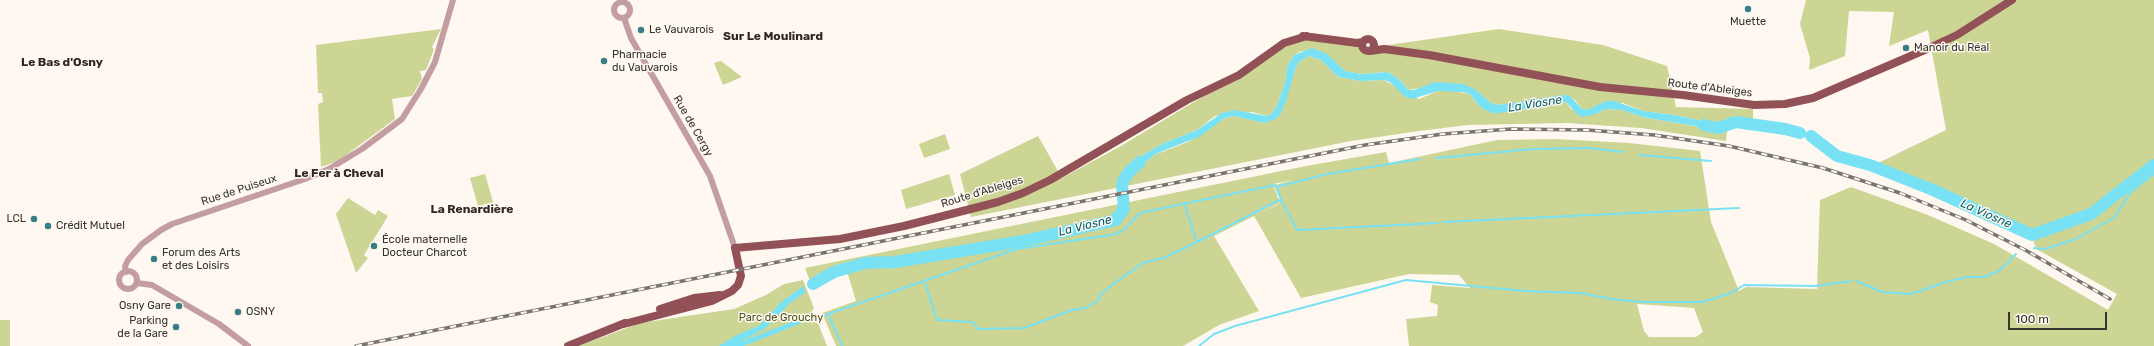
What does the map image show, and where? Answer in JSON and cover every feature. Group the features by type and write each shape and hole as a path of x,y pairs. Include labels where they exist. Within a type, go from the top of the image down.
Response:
{"main road":[{"name":"Route d'Ableiges","path":"735,248 840,239 904,226 1008,198 1050,180 1212,88 1239,75 1284,43 1307,36 1442,57 1600,87 1682,95 1754,105 1785,104 1813,98 1927,49 1957,35 2012,0"},
{"path":"568,346 680,302 712,295 727,294 736,289 740,281 740,269 735,248"}],"street":[{"name":"Rue de Puiseux","path":"126,272 125,266 128,260 142,244 161,230 172,224 305,179 329,169 362,149 402,119 421,89 435,62 453,0"},
{"path":"620,1 627,3 630,9 629,15 624,18 618,17 614,11 615,6 620,1"},
{"name":"Rue de Cergy","path":"624,18 631,38 710,176 735,248"},
{"path":"126,272 132,272 136,275 137,283 131,289 122,287 120,278 126,272"},
{"path":"137,283 152,285 219,324 248,346"}],"green space":[{"path":"1806,0 2154,0 2154,346 1409,346 1406,319 1437,316 1438,305 1430,302 1432,285 1470,288 1459,275 1409,274 1301,298 1254,216 1214,236 1259,311 1219,325 1183,346 836,346 822,313 856,301 846,268 833,271 810,281 805,268 1306,166 1386,152 1389,163 1497,140 1556,139 1629,143 1700,151 1711,222 1739,291 1746,287 1817,289 1820,200 1851,187 1928,215 1994,244 2108,310 2117,294 2036,249 2032,235 1874,165 1946,130 1928,30 1889,46 1894,12 1849,11 1845,56 1809,70 1810,58 1800,24","holes":["1293,180 1275,185 1281,202 1280,203 1273,184","1637,304 1694,308 1703,332 1696,337 1649,337 1644,331"]},
{"path":"441,29 432,47 434,49 426,70 420,71 422,79 412,96 392,99 395,119 338,161 321,167 318,104 323,102 322,93 318,93 316,45"},
{"path":"1499,29 1603,45 1667,66 1676,107 1753,109 1753,122 1732,124 1727,132 1726,141 1641,128 1567,123 1468,125 1351,141 971,217 960,174 1038,136 1062,178 1119,147 1239,75 1275,45 1308,38 1368,48","holes":["1301,51 1334,61 1345,71 1361,74 1388,72 1400,80 1408,90 1421,88 1476,90 1491,103 1498,105 1574,99 1581,108 1587,110 1623,103 1643,111 1674,115 1718,124 1706,131 1695,126 1642,117 1623,110 1605,109 1596,114 1571,109 1566,102 1510,112 1481,108 1470,94 1447,90 1438,91 1419,99 1384,80 1361,81 1338,77 1321,60 1309,56 1299,62 1296,67 1280,115 1264,123 1234,116 1225,118 1188,142 1154,155 1135,171 1123,173 1139,157 1164,143 1197,130 1215,116 1252,112 1267,116 1272,113 1276,108 1285,83 1287,67 1294,55"]},
{"path":"721,61 742,77 723,85 714,63"},
{"path":"945,134 950,149 924,158 919,144"},
{"path":"485,174 493,202 478,206 470,178"},
{"path":"949,174 955,195 906,209 901,190"},
{"path":"348,198 375,215 378,210 388,216 364,255 368,258 356,273 336,214"},
{"name":"Parc de Grouchy","path":"803,280 814,308 810,315 814,322 818,323 827,346 579,346 640,323 734,309 766,295 784,284"},
{"path":"0,320 10,320 10,346 0,346"}],"water":[{"path":"1312,48 1327,54 1345,71 1361,74 1388,72 1400,80 1408,90 1414,90 1435,82 1464,84 1476,90 1491,103 1498,105 1563,95 1570,96 1581,108 1587,110 1606,101 1614,101 1643,111 1674,115 1718,124 1719,131 1706,131 1695,126 1642,117 1623,110 1605,109 1596,114 1583,117 1578,115 1566,102 1492,113 1481,108 1470,94 1462,92 1438,91 1412,99 1405,97 1390,82 1384,80 1361,81 1338,77 1321,60 1309,56 1299,62 1296,67 1286,101 1280,115 1275,119 1264,123 1234,116 1225,118 1199,137 1154,155 1135,171 1123,174 1139,157 1164,143 1197,130 1222,113 1234,110 1267,116 1272,113 1276,108 1285,83 1287,67 1294,55"},
{"path":"803,286 806,292 790,303 766,328 740,342 810,315 812,319 744,346 719,346 735,336 760,325 780,303"}],"waterway":[{"name":"La Viosne","path":"1704,125 1718,128 1736,122 1785,129 1800,133"},
{"name":"La Viosne","path":"1811,136 1837,156 1870,165 1933,190 2032,235 2091,214 2154,165"},
{"path":"1436,158 1533,149 1590,148 1623,152"},
{"path":"1639,155 1711,161"},
{"path":"1276,187 1327,174 1420,159"},
{"name":"La Viosne","path":"813,284 834,272 865,263 895,262 1023,241 1116,220 1124,209 1122,185 1124,179 1140,162"},
{"path":"2034,248 2045,249 2076,239 2115,217 2130,193 2154,174"},
{"path":"828,314 1017,249 1111,235 1123,231 1139,214 1144,212 1275,185 1282,201"},
{"path":"925,283 937,320 973,322 978,329 1024,328 1072,310 1086,308 1098,301 1101,294 1143,263 1166,257 1279,200 1282,202 1297,230 1438,223"},
{"path":"1184,203 1197,242"},
{"path":"1443,222 1739,208"},
{"path":"1856,281 1882,292 1911,294 1946,282 1967,277 1984,277 1999,271 2016,254"},
{"path":"1199,346 1214,334 1235,326 1406,280 1525,291 1580,293 1611,299 1642,302 1703,302 1731,293 1744,285 1816,286 1851,281"},
{"path":"825,315 828,314 842,346"},
{"path":"809,317 818,316"}],"railway":[{"path":"356,346 1365,145 1443,134 1511,129 1587,130 1654,135 1729,146 1823,168 1900,193 1966,220 2027,251 2110,299"}],"place":[{"name":"Muette","path":"1748,9"},
{"name":"Le Vauvarois","path":"641,30"},
{"name":"Manoir du Réal","path":"1906,48"},
{"name":"Pharmacie du Vauvarois","path":"604,61"},
{"name":"LCL","path":"34,219"},
{"name":"Crédit Mutuel","path":"48,226"},
{"name":"École maternelle Docteur Charcot","path":"374,246"},
{"name":"Forum des Arts et des Loisirs","path":"154,259"},
{"name":"Osny Gare","path":"179,306"},
{"name":"OSNY","path":"238,312"},
{"name":"Parking de la Gare","path":"176,327"}],"district":[{"name":"Sur Le Moulinard","path":"773,37"},
{"name":"Le Bas d'Osny","path":"62,63"},
{"name":"Le Fer à Cheval","path":"339,174"},
{"name":"La Renardière","path":"472,210"}]}
